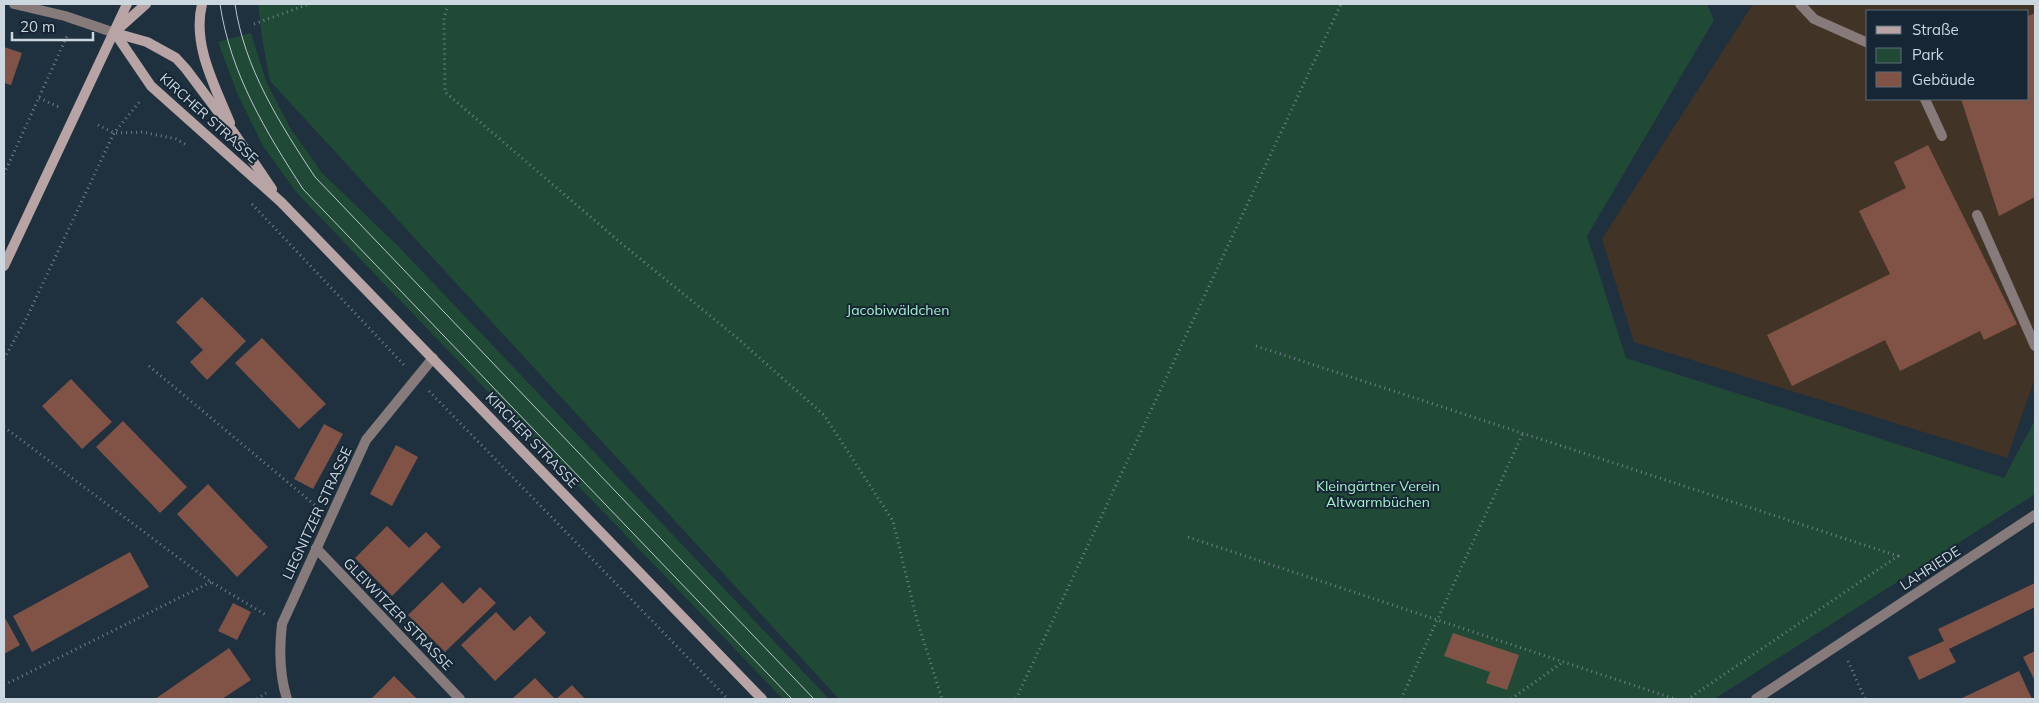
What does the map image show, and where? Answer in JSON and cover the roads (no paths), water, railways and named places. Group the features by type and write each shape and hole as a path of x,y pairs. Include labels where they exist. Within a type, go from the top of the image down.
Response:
{"main road":[{"path":"4,266 127,4"},
{"path":"115,33 146,4"},
{"name":"KIRCHER STRASSE","path":"202,4 199,16 204,57 234,133"},
{"name":"KIRCHER STRASSE","path":"115,33 152,86 281,202 762,699"},
{"name":"KIRCHER STRASSE","path":"115,33 147,42 176,58 234,133 281,202"}],"street":[{"path":"14,4 115,33"},
{"path":"1800,4 1814,19 1866,42"},
{"path":"1925,100 1942,136"},
{"path":"1977,215 2035,346"},
{"name":"LIEGNITZER STRASSE","path":"287,699 282,684 279,654 282,624 366,440 433,358"},
{"name":"LAHRIEDE","path":"1756,699 2035,515"},
{"name":"GLEIWITZER STRASSE","path":"316,548 460,699"}],"tram line":[{"path":"220,4 232,54 251,101 303,189 792,699"},
{"path":"235,4 246,51 265,95 315,177 814,699"}],"park label":[{"name":"Jacobiwäldchen","path":"898,310"},
{"name":"Kleingärtner Verein Altwarmbüchen","path":"1378,494"}]}
